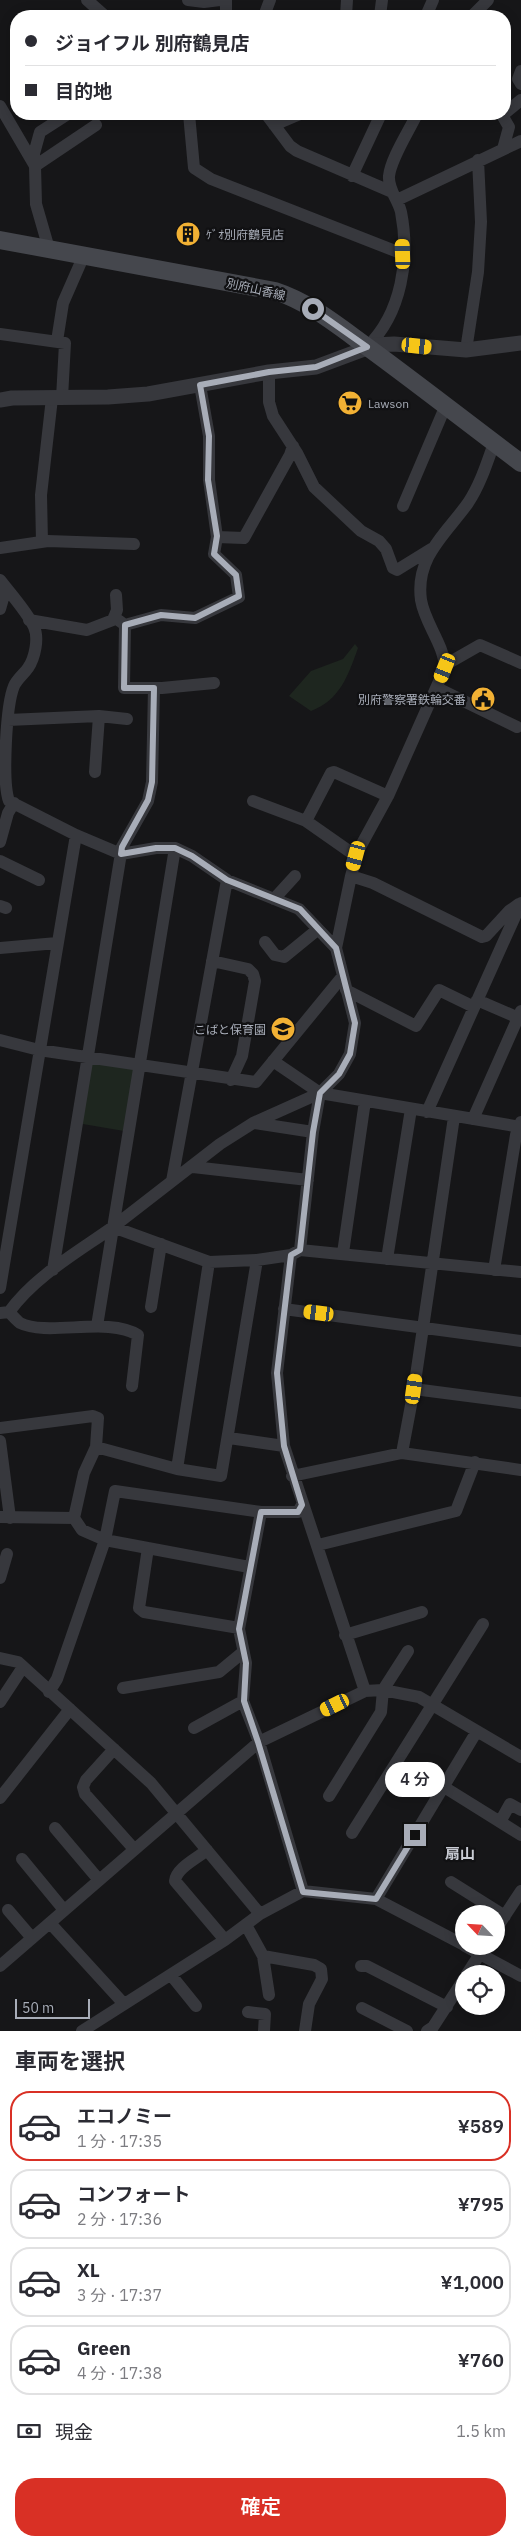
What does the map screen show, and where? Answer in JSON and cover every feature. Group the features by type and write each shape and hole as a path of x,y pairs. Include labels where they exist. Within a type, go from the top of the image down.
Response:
{"main road":[{"name":"別府山香線","path":"0,240 284,294 313,309 367,347 521,463"}],"street":[{"path":"87,0 98,10"},
{"path":"188,0 204,2 220,0"},
{"path":"478,10 488,0"},
{"path":"511,108 521,100"},
{"path":"0,106 33,163"},
{"path":"49,249 36,204 33,163 40,132 59,120"},
{"path":"190,120 194,168 211,179 403,254"},
{"path":"270,120 296,151 394,196 521,141"},
{"path":"274,125 286,120"},
{"path":"352,176 378,120"},
{"path":"367,347 384,328 394,307 403,274 402,215 389,183 391,167 414,120"},
{"path":"503,149 509,127 505,120"},
{"path":"33,163 96,125"},
{"path":"466,350 478,272 481,222 478,160"},
{"path":"57,341 63,303 84,255"},
{"path":"0,334 65,342 67,346 41,495 42,542"},
{"path":"0,400 128,396 269,372 316,367 367,347 394,344 466,350 521,343"},
{"path":"269,377 268,402 273,416 293,446 314,487 361,531 379,542 386,549 393,568 397,570 432,548"},
{"path":"29,620 87,630 120,621 161,615 195,618 239,596 236,575 214,554 217,536 208,480 208,428 200,385"},
{"path":"404,506 446,405"},
{"path":"132,1386 138,1335 132,1331 97,1326 36,1327 19,1322 4,1312 53,1270 114,1227 220,1144 253,1123 320,1093 339,1074 350,1054 355,1023 336,948 356,856 388,796 437,688 445,665 421,600 421,577 426,558 432,548 469,502 494,443"},
{"path":"217,536 244,538 293,446"},
{"path":"0,548 42,542 134,544"},
{"path":"0,609 3,584"},
{"path":"0,842 8,813 3,764 6,712 14,685 30,667 36,648 34,627 3,584"},
{"path":"116,595 120,621 124,688 154,688 214,683"},
{"path":"445,665 480,645 521,663"},
{"path":"53,1270 122,847 148,800 152,782 154,688"},
{"path":"437,688 517,727"},
{"path":"6,712 99,716 127,720"},
{"path":"95,772 99,716"},
{"path":"306,821 331,773 334,772 388,796"},
{"path":"8,801 76,835 121,854 156,848 175,848 192,856 227,880 300,909 317,930 336,948"},
{"path":"254,801 306,821 356,856"},
{"path":"0,1288 76,835"},
{"path":"97,1326 175,848"},
{"path":"0,861 39,880"},
{"path":"274,899 295,876"},
{"path":"351,876 373,883 482,937 486,936 509,911 521,903"},
{"path":"172,1181 227,880"},
{"path":"427,1112 521,903"},
{"path":"265,942 276,955 284,957 317,930"},
{"path":"0,948 57,943"},
{"path":"212,961 248,969 253,974 254,981 242,1056 231,1080"},
{"path":"0,1040 39,1050 87,1055 192,1074 256,1082 342,977"},
{"path":"346,990 416,1026 439,990 476,1004 520,1016 473,1119"},
{"path":"274,1061 320,1093 454,1117 520,1125 516,1135 494,1270"},
{"path":"320,1093 313,1132 308,1180 284,1309 277,1373 284,1446 292,1476 318,1545 364,1691"},
{"path":"343,1253 365,1101"},
{"path":"387,1259 410,1109"},
{"path":"402,1453 414,1389 454,1117"},
{"path":"253,1123 313,1132"},
{"path":"193,1167 308,1180"},
{"path":"114,1227 209,1262 257,1260 296,1252 343,1253 521,1272"},
{"path":"152,1307 161,1244"},
{"path":"96,1446 177,1469 221,1476 229,1438 257,1260"},
{"path":"177,1469 209,1262"},
{"path":"284,1309 423,1326 521,1341"},
{"path":"414,1389 521,1403"},
{"path":"0,1428 92,1416 98,1418 96,1446 84,1473 74,1518 82,1530 105,1540 250,1567"},
{"path":"229,1438 284,1446"},
{"path":"0,1441 5,1517 74,1518"},
{"path":"292,1476 402,1453 521,1470"},
{"path":"318,1545 456,1511 475,1462"},
{"path":"49,1692 57,1679 105,1540 115,1491 261,1512 298,1512 302,1505"},
{"path":"261,1512 239,1628 242,1653 246,1663 244,1701 303,1892"},
{"path":"148,1548 139,1608 144,1612 239,1628"},
{"path":"0,1578 7,1554"},
{"path":"345,1635 422,1612"},
{"path":"352,1833 483,1624"},
{"path":"329,1796 381,1712 383,1690 408,1651"},
{"path":"123,1688 219,1672 242,1653"},
{"path":"0,1658 18,1662 151,1783 260,1914"},
{"path":"0,1702 23,1667"},
{"path":"0,1966 258,1742 364,1691 383,1690 419,1697 521,1757"},
{"path":"194,1728 244,1701"},
{"path":"0,1798 70,1709"},
{"path":"376,1899 477,1731"},
{"path":"114,1750 86,1780 83,1787 85,1794 134,1849"},
{"path":"444,1787 521,1835"},
{"path":"500,1822 510,1804 521,1810"},
{"path":"55,1828 99,1880"},
{"path":"207,1850 180,1871 175,1881 225,1940"},
{"path":"22,1859 64,1910"},
{"path":"451,1882 488,1905"},
{"path":"505,1916 517,1906 521,1891"},
{"path":"82,2031 225,1940 260,1914 303,1892 376,1899 455,1941"},
{"path":"8,1910 32,1938"},
{"path":"50,1923 124,2004"},
{"path":"246,1925 263,1956 269,1995"},
{"path":"490,1955 521,1976"},
{"path":"263,1956 314,1965 321,1969 322,1979 309,2004 305,2031"},
{"path":"360,1966 367,1966 447,2006"},
{"path":"170,1975 196,2006"},
{"path":"427,2031 433,2027 455,1994"},
{"path":"362,2008 407,2031"},
{"path":"248,2012 265,2014 264,2031"}],"shaded area":[{"path":"355,644 358,648 351,668 342,686 329,700 311,711 289,696 311,671 343,659"},
{"path":"89,1058 136,1066 124,1131 77,1123"}],"place":[{"name":"ｹﾞｵ別府鶴見店","path":"188,234"},
{"name":"Lawson","path":"350,403"},
{"name":"別府警察署鉄輪交番","path":"483,699"},
{"name":"こばと保育園","path":"283,1029"}],"district":[{"name":"扇山","path":"460,1853"}],"route":[{"path":"313,309 340,326 367,347 316,367 269,372 200,385 209,436 208,480 217,536 214,554 228,565 236,575 239,596 195,618 161,615 125,625 124,688 154,688 152,782 148,800 122,847 121,854 156,848 175,848 192,856 227,880 300,909 317,930 336,948 355,1023 350,1054 339,1074 320,1093 313,1132 300,1250 291,1255 277,1373 284,1446 302,1505 301,1510 298,1512 261,1512 239,1629 242,1653 246,1663 244,1701 303,1892 376,1899 415,1835"}]}
